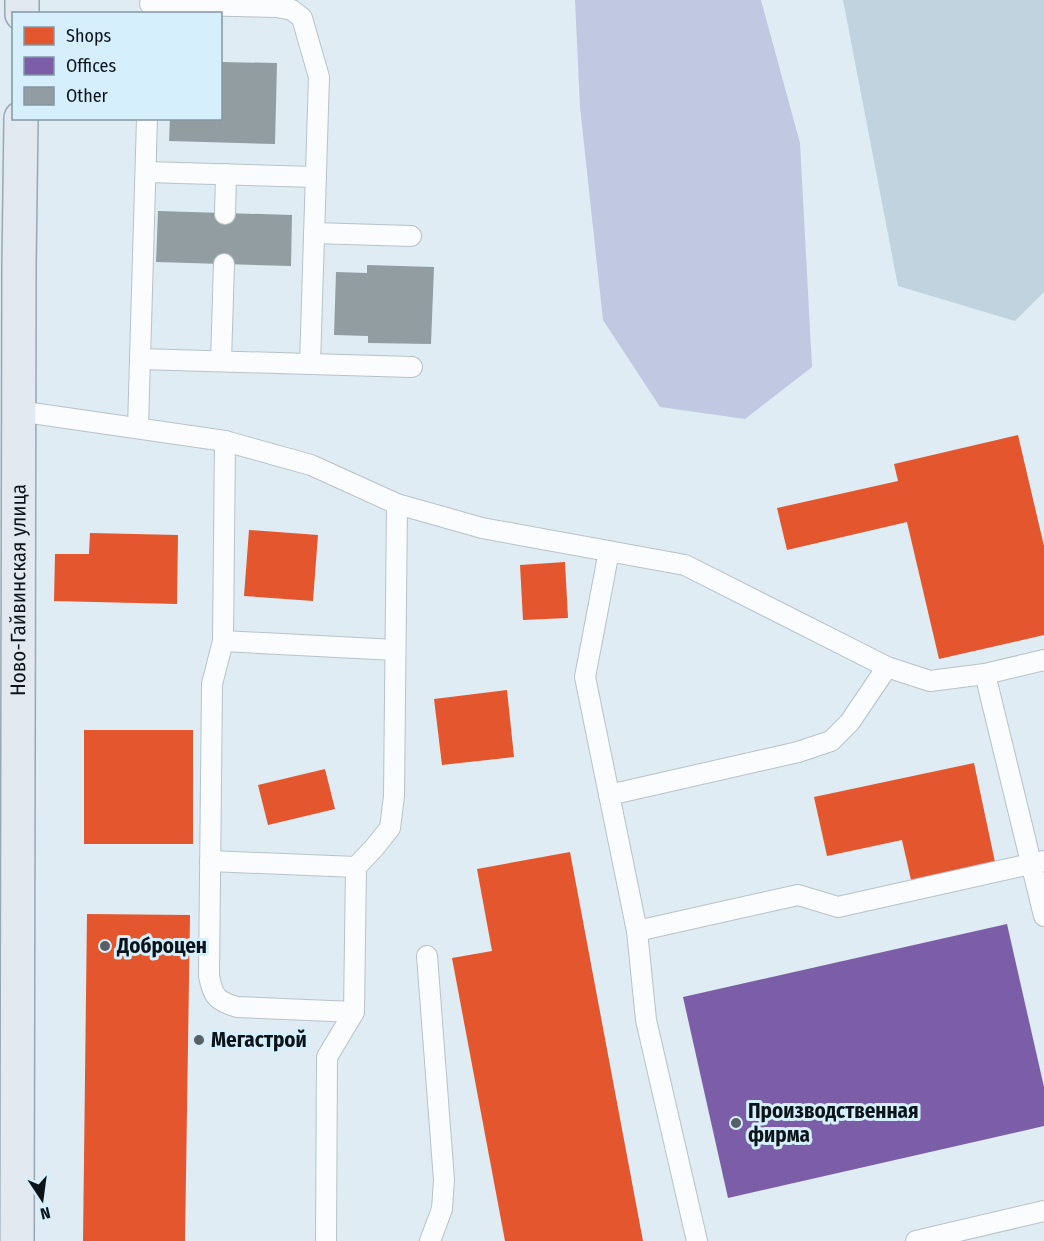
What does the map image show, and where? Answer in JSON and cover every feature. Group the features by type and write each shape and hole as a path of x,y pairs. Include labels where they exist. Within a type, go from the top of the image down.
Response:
{"main road":[{"name":"Ново-Гайвинская улица","path":"17,1241 8,1105 21,120"}],"lane":[{"path":"145,6 277,7 292,10 302,18 319,77 310,364"},
{"path":"138,428 147,120"},
{"path":"146,172 316,177"},
{"path":"225,214 226,174"},
{"path":"314,233 411,236"},
{"path":"221,362 224,264"},
{"path":"140,359 412,367"},
{"path":"18,411 225,441 311,465 397,504 482,528 685,565 887,667 930,681 985,674 1044,660"},
{"path":"225,441 223,641 212,684 210,861 212,990 220,1002 237,1007 354,1012"},
{"path":"326,1241 327,1057 354,1012 356,867 390,828 394,796 397,504"},
{"path":"609,551 585,677 637,931 646,1020 697,1241"},
{"path":"223,641 395,650"},
{"path":"609,795 798,752 831,741 850,722 887,667"},
{"path":"985,674 1038,862 1044,916"},
{"path":"210,861 356,867"},
{"path":"637,931 798,895 838,907 1038,862"},
{"path":"427,956 444,1180 442,1209 430,1241"},
{"path":"916,1241 1044,1211"}],"shaded area":[{"path":"575,0 761,0 800,143 812,367 745,419 660,407 603,320 580,107"},
{"path":"843,0 1044,0 1044,292 1015,321 898,286"}],"building: Shops":[{"path":"1018,435 1044,546 1044,635 939,659 907,522 787,550 777,508 898,481 894,464"},
{"path":"249,530 318,535 313,601 244,596"},
{"path":"90,533 178,535 177,604 54,601 55,554 89,554"},
{"path":"565,562 568,618 523,620 520,565"},
{"path":"507,690 514,757 442,765 434,699"},
{"path":"84,730 193,730 193,844 84,844"},
{"path":"974,763 995,862 911,880 902,840 827,856 814,797"},
{"path":"325,769 335,809 268,825 258,785"},
{"path":"570,852 643,1241 505,1241 452,958 492,951 477,869"},
{"path":"87,914 190,915 185,1241 83,1241"}],"building: Offices":[{"path":"1007,924 1044,1087 1044,1126 728,1198 683,997"}],"building: Other":[{"path":"222,62 277,63 275,144 169,141 170,120 222,120"},
{"path":"158,211 292,215 291,266 156,262"},
{"path":"367,265 434,267 431,344 368,343 368,336 334,335 336,272 367,273"}],"place":[{"name":"Доброцен","path":"105,946"},
{"name":"Мегастрой","path":"199,1040"},
{"name":"Производственная фирма","path":"736,1123"}]}
